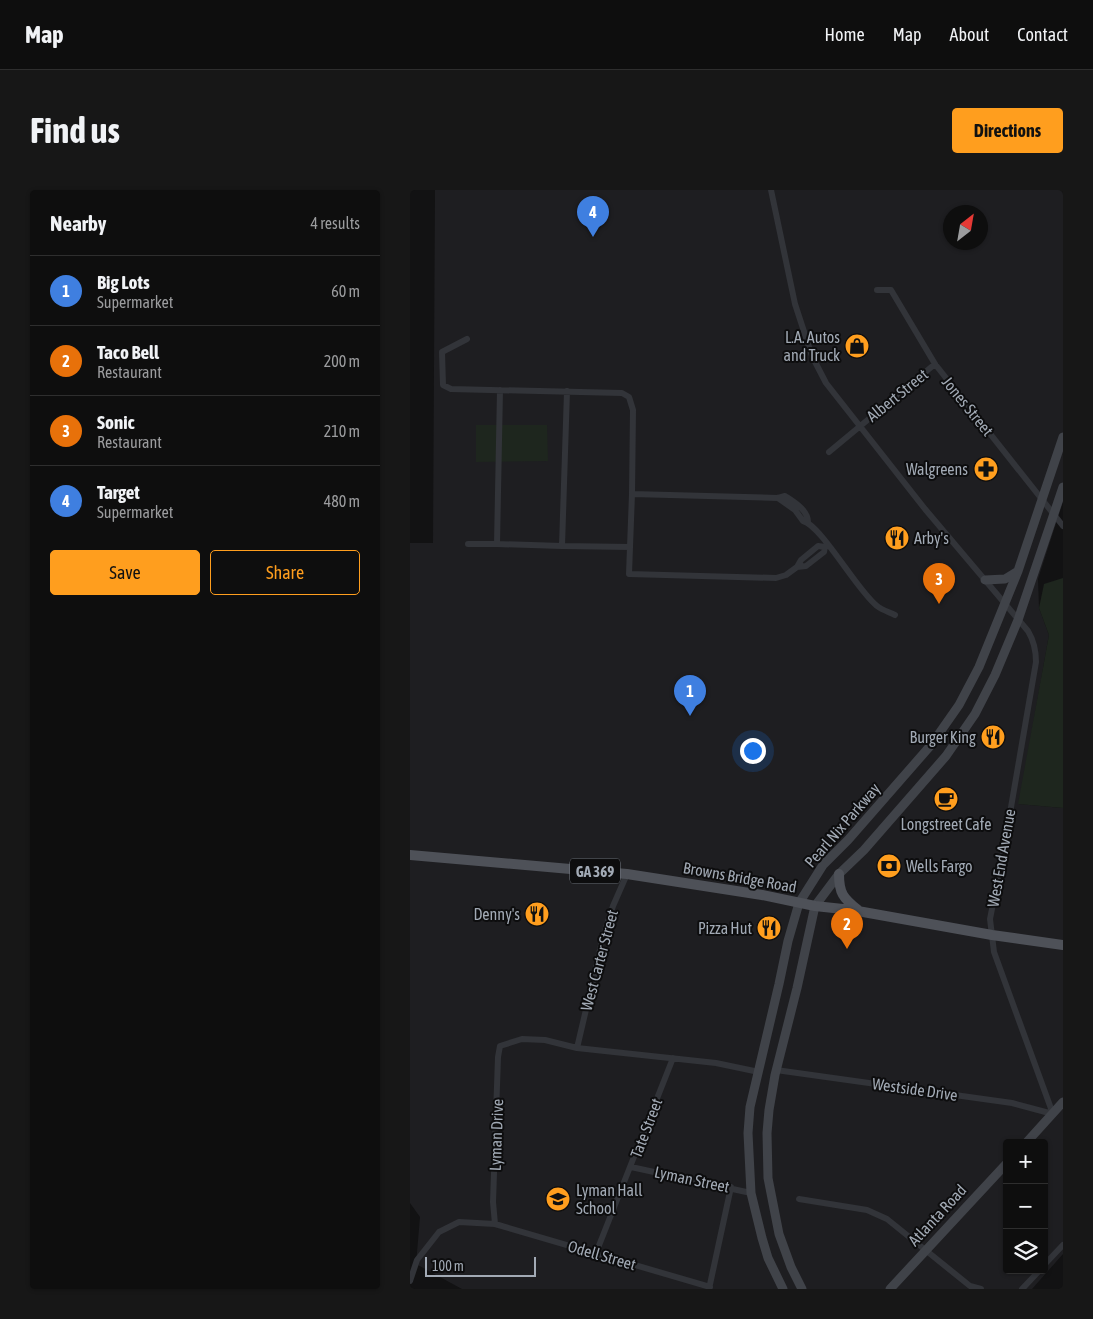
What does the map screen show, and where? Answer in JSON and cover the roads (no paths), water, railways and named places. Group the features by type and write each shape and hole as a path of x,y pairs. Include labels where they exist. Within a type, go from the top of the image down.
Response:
{"main road":[{"name":"Pearl Nix Parkway","path":"783,1289 768,1258 762,1238 750,1179 748,1133 750,1107 788,941 799,903 823,865 856,832 931,745 954,713 979,667 1018,571 1063,437"},
{"name":"Pearl Nix Parkway","path":"802,1289 791,1267 779,1234 768,1178 767,1133 776,1070 815,906 838,874 864,850 946,756 975,714 995,675 1018,620 1063,487"},
{"path":"985,580 1005,579 1018,571"},
{"name":"Browns Bridge Road","path":"410,855 627,874 762,895 815,906 858,911 992,935 1063,945"},
{"path":"838,874 842,895 858,911"},
{"path":"1030,1139 1063,1102"},
{"name":"Atlanta Road","path":"890,1289 1003,1167"}],"street":[{"name":"West End Avenue","path":"771,190 795,304 812,356 826,383 925,509 1033,638 1036,662 990,919 994,952 1053,1114"},
{"name":"Jones Street","path":"878,290 891,290 935,364 1063,526"},
{"path":"467,339 442,352 443,384 451,389 622,393 629,397 633,410 630,574 776,578 786,575 798,567 806,566 824,552 827,546"},
{"name":"Albert Street","path":"829,452 935,364"},
{"path":"497,544 500,390"},
{"path":"562,546 567,391"},
{"path":"632,494 778,498 785,496 808,518 808,522 870,599 878,607 895,614"},
{"path":"468,544 630,547"},
{"path":"798,567 801,560 818,546 827,546"},
{"path":"809,553 814,559"},
{"name":"West Carter Street","path":"577,1048 603,937 613,906 627,874"},
{"name":"Lyman Drive","path":"495,1224 493,1202 498,1057 500,1046 522,1039 545,1040 577,1048"},
{"path":"577,1048 716,1063 759,1072"},
{"name":"Tate Street","path":"596,1253 673,1058"},
{"name":"Westside Drive","path":"776,1070 1012,1103 1053,1114"},
{"name":"Lyman Street","path":"631,1166 752,1193"},
{"path":"709,1288 731,1187"},
{"path":"799,1198 867,1210 887,1219 970,1286 981,1289"},
{"name":"Odell Street","path":"410,1281 412,1268 439,1232 459,1222 495,1224 709,1288"},
{"path":"1048,1262 1063,1245"},
{"path":"1022,1289 1036,1274"}],"place":[{"name":"Target","path":"593,237"},
{"name":"L.A. Autos and Truck","path":"857,346"},
{"name":"Walgreens","path":"986,469"},
{"name":"Arby's","path":"897,538"},
{"name":"Sonic","path":"939,604"},
{"name":"Big Lots","path":"690,716"},
{"name":"Burger King","path":"993,737"},
{"name":"Longstreet Cafe","path":"946,799"},
{"name":"Wells Fargo","path":"889,866"},
{"name":"Denny's","path":"537,914"},
{"name":"Pizza Hut","path":"769,928"},
{"name":"Taco Bell","path":"847,949"},
{"name":"Lyman Hall School","path":"558,1199"}]}
